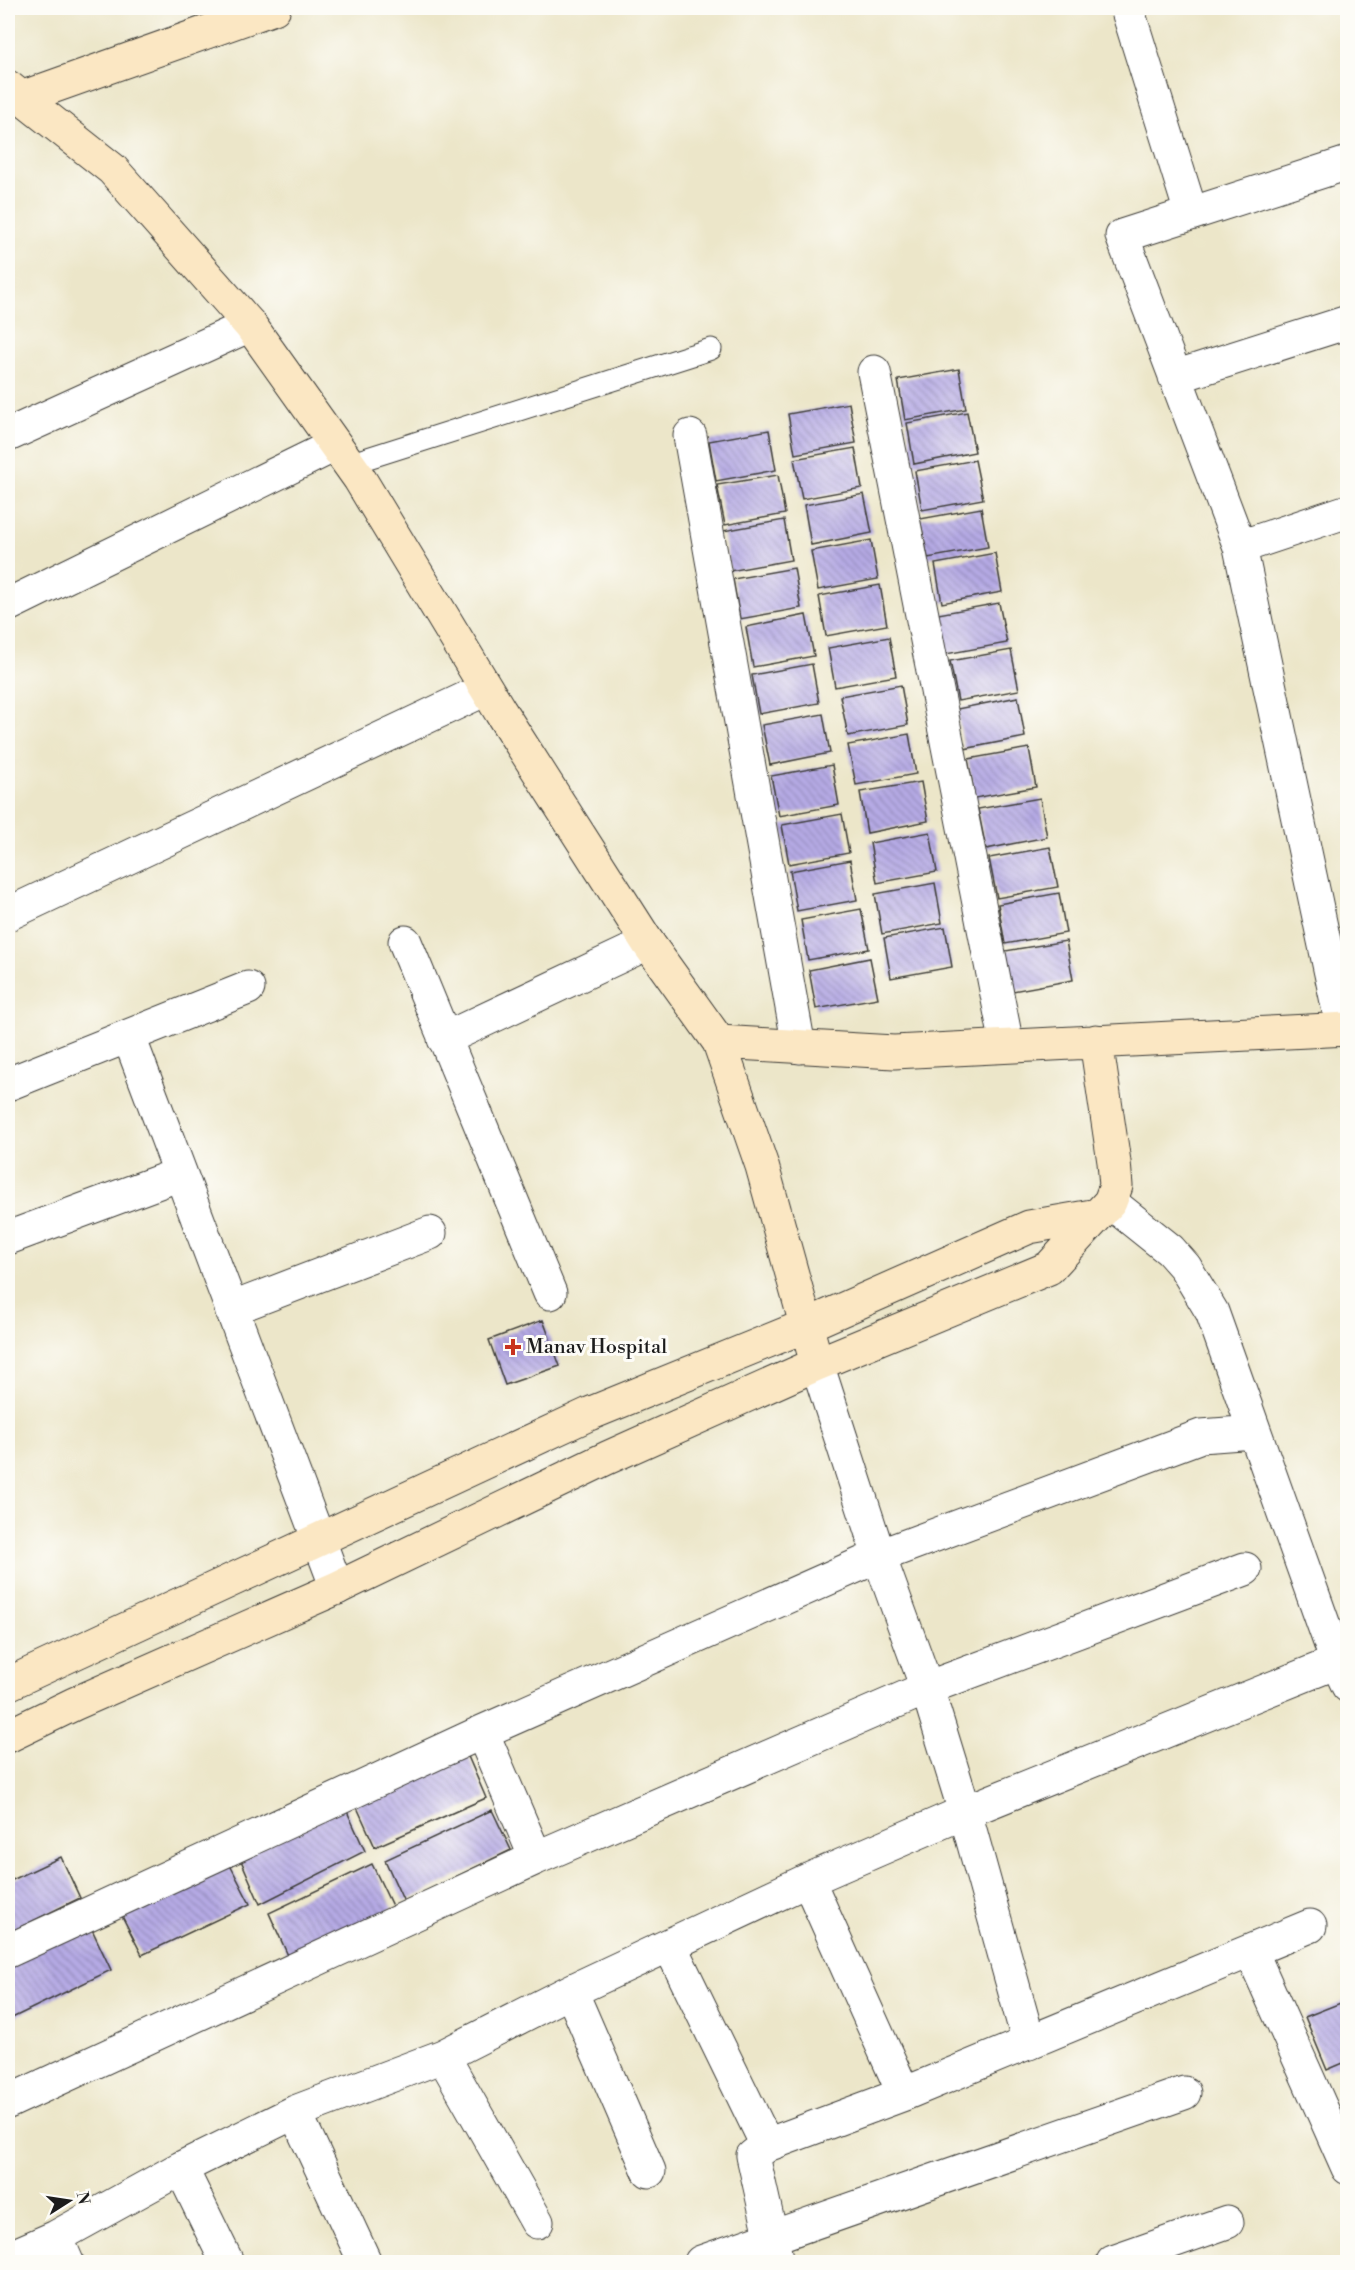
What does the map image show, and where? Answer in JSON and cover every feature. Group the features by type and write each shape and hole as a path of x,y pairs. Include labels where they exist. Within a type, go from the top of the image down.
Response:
{"street":[{"path":"14,92 274,8"},
{"path":"1127,8 1191,213"},
{"path":"14,92 112,169 250,325 342,454 486,689 648,943 719,1042 762,1166 817,1364 879,1556 927,1688 965,1812 1029,2043"},
{"path":"719,1042 894,1052 1345,1030 1240,547 1122,236 1347,163"},
{"path":"1174,377 1347,322"},
{"path":"8,435 250,325"},
{"path":"874,372 1007,1045"},
{"path":"690,436 800,1047"},
{"path":"8,605 342,454"},
{"path":"1240,547 1347,512"},
{"path":"8,914 486,689"},
{"path":"405,942 550,1293"},
{"path":"444,1039 648,943"},
{"path":"8,1084 248,988"},
{"path":"129,1037 337,1588"},
{"path":"8,1736 74,1704 337,1588 607,1458 817,1364 1048,1268 1104,1208 1116,1186 1096,1041"},
{"path":"8,1238 180,1174"},
{"path":"8,1684 589,1414 805,1326 1029,1227 1104,1208 1170,1250 1190,1274 1212,1312 1342,1674 965,1812 808,1880 571,1991 443,2056 295,2112 181,2168 62,2250 8,2259"},
{"path":"231,1309 430,1233"},
{"path":"8,1951 482,1732 879,1556 1201,1436 1254,1432"},
{"path":"8,2102 536,1858 927,1688 1245,1569"},
{"path":"482,1732 536,1858"},
{"path":"808,1880 904,2094"},
{"path":"775,2250 753,2156 768,2145 904,2094 1310,1926"},
{"path":"670,1946 768,2145"},
{"path":"1251,1951 1347,2168"},
{"path":"571,1991 649,2171"},
{"path":"443,2056 537,2222"},
{"path":"701,2262 775,2250 1184,2093"},
{"path":"295,2112 365,2262"},
{"path":"181,2168 227,2262"},
{"path":"1113,2262 1227,2222"}],"lane":[{"path":"342,454 711,349"}],"building":[{"path":"959,369 966,409 905,420 898,380"},
{"path":"849,403 856,443 795,454 788,414"},
{"path":"967,412 975,452 914,464 907,423"},
{"path":"769,430 776,470 716,481 709,441"},
{"path":"855,448 862,488 802,499 794,459"},
{"path":"975,460 983,499 922,510 915,471"},
{"path":"778,475 785,514 725,525 717,485"},
{"path":"864,494 872,533 811,545 804,505"},
{"path":"981,508 988,547 928,558 920,519"},
{"path":"784,520 791,560 730,571 723,531"},
{"path":"871,540 878,579 818,590 811,551"},
{"path":"995,553 1002,592 942,603 935,564"},
{"path":"794,568 801,608 740,619 733,579"},
{"path":"880,585 887,625 826,636 819,596"},
{"path":"999,603 1007,643 946,654 938,614"},
{"path":"806,615 814,656 753,667 746,627"},
{"path":"889,637 896,676 835,687 828,648"},
{"path":"1011,650 1019,690 958,701 950,661"},
{"path":"812,664 819,703 759,714 752,675"},
{"path":"901,685 908,725 848,736 840,696"},
{"path":"1018,697 1025,737 964,749 957,709"},
{"path":"823,714 830,753 770,765 762,725"},
{"path":"909,734 916,774 856,785 848,745"},
{"path":"1029,748 1036,787 975,798 968,759"},
{"path":"832,765 839,805 779,816 771,776"},
{"path":"921,782 928,821 867,833 860,792"},
{"path":"1040,798 1047,837 986,849 978,809"},
{"path":"842,814 849,853 789,864 782,825"},
{"path":"930,832 937,872 877,883 870,843"},
{"path":"1050,847 1058,887 997,898 989,858"},
{"path":"850,860 857,900 797,911 790,871"},
{"path":"935,883 942,923 882,934 875,894"},
{"path":"1059,893 1066,933 1005,944 998,904"},
{"path":"861,909 869,949 808,960 801,920"},
{"path":"945,927 952,967 891,978 884,938"},
{"path":"1066,941 1073,980 1013,991 1005,951"},
{"path":"870,958 878,998 816,1009 809,970"},
{"path":"543,1320 560,1366 505,1385 489,1340"},
{"path":"467,1754 486,1798 375,1847 355,1803"},
{"path":"345,1807 365,1851 260,1904 240,1858"},
{"path":"492,1810 511,1850 404,1902 385,1860"},
{"path":"61,1857 80,1898 8,1933 8,1882"},
{"path":"372,1864 393,1908 290,1960 269,1913"},
{"path":"230,1865 250,1904 142,1955 121,1914"},
{"path":"89,1923 111,1970 8,2020 8,1962"},
{"path":"1348,2000 1348,2061 1327,2070 1305,2017"}],"place":[{"name":"Manav Hospital","path":"513,1347"}]}
